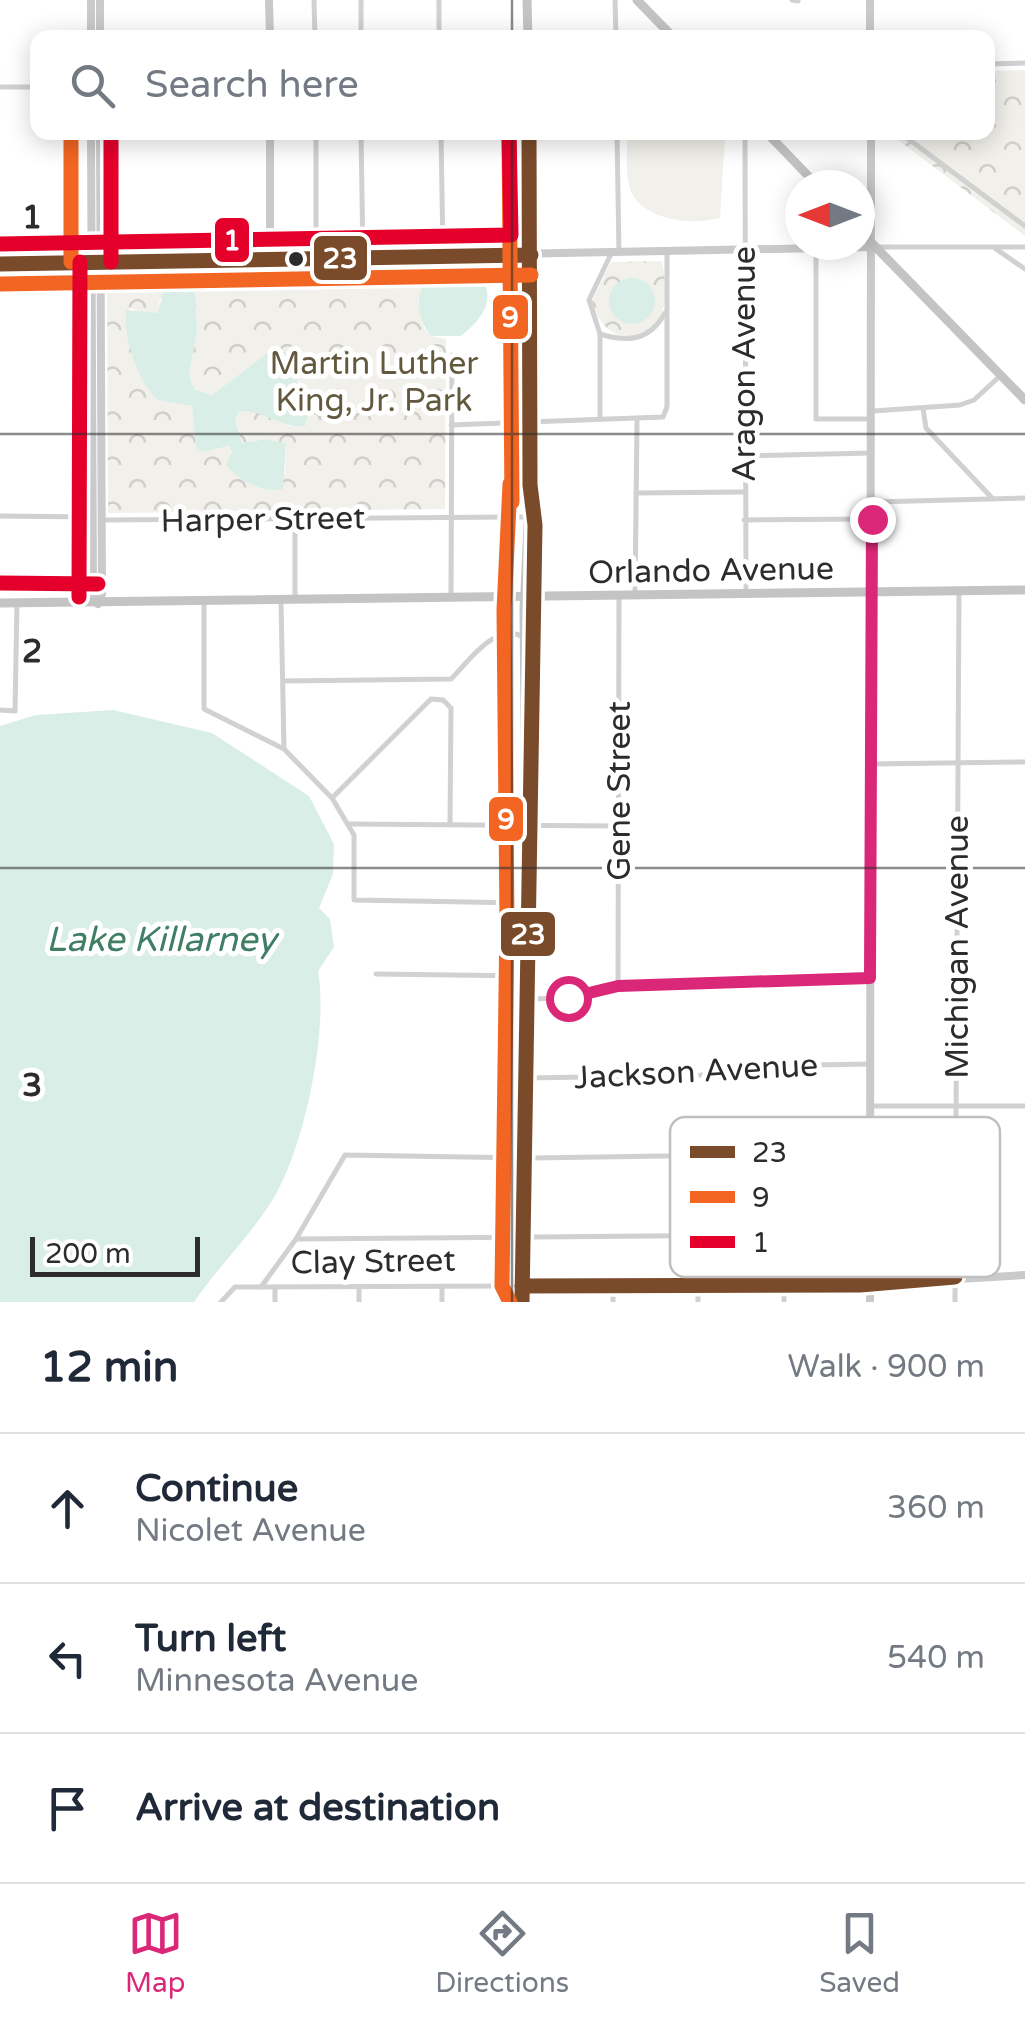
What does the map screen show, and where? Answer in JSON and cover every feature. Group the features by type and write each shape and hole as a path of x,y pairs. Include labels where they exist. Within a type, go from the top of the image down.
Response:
{"main road":[{"path":"527,0 528,30"},
{"path":"637,0 666,30"},
{"path":"522,1302 528,822 524,637 529,598 529,140"},
{"path":"774,140 803,170"},
{"path":"875,250 1025,400"},
{"path":"528,822 532,788 526,517 530,484"},
{"name":"Orlando Avenue","path":"0,603 204,604 1025,590"}],"street":[{"path":"90,0 91,30"},
{"path":"100,0 100,30"},
{"path":"269,0 270,30"},
{"path":"314,0 314,30"},
{"path":"361,0 361,30"},
{"path":"439,0 439,30"},
{"path":"615,0 616,30"},
{"path":"870,0 870,30"},
{"path":"995,64 1025,63"},
{"path":"0,87 30,87"},
{"path":"91,140 96,262"},
{"path":"98,604 93,594 100,140"},
{"path":"270,140 270,259"},
{"path":"316,140 316,258"},
{"path":"361,140 362,258"},
{"path":"440,140 442,256"},
{"path":"600,420 600,334 589,300 615,255 617,140"},
{"name":"Aragon Avenue","path":"744,140 746,595"},
{"path":"871,140 872,170"},
{"path":"910,140 1025,226"},
{"path":"875,248 1025,247"},
{"path":"993,248 1025,270"},
{"path":"0,264 785,252"},
{"path":"451,425 663,416 666,254"},
{"path":"816,260 816,419 970,402 1001,375"},
{"path":"870,1117 873,260"},
{"path":"652,333 666,311"},
{"path":"600,334 628,339 652,333 666,336"},
{"path":"450,600 452,355"},
{"path":"923,408 926,428 992,499"},
{"path":"635,597 636,420"},
{"path":"744,456 873,454"},
{"path":"636,493 744,492"},
{"path":"873,502 1025,498"},
{"name":"Harper Street","path":"0,516 526,517"},
{"path":"295,602 296,518"},
{"path":"744,520 872,519"},
{"name":"Michigan Avenue","path":"956,1117 958,592"},
{"name":"Gene Street","path":"618,597 618,986"},
{"path":"281,602 284,749"},
{"path":"0,710 16,710 16,603"},
{"path":"204,604 204,709 284,749 332,798 354,835 354,900 527,903"},
{"path":"283,681 451,678 495,636 512,632 524,637"},
{"path":"332,798 431,699 442,700 451,708 450,825"},
{"path":"872,764 1025,762"},
{"path":"348,824 528,822 619,826"},
{"path":"376,974 527,976"},
{"path":"526,1000 568,998 618,986 870,978"},
{"name":"Jackson Avenue","path":"523,1078 702,1074 757,1066 870,1064"},
{"path":"870,1106 1025,1106"},
{"path":"220,1302 228,1289 260,1287 296,1240 345,1155 670,1155"},
{"path":"296,1240 670,1236"},
{"name":"Clay Street","path":"1000,1276 1025,1275"},
{"path":"870,1277 870,1302"},
{"name":"Michigan Avenue","path":"955,1277 955,1302"},
{"name":"Clay Street","path":"260,1287 698,1287 955,1277"},
{"path":"784,1285 784,1302"},
{"path":"359,1286 359,1302"},
{"path":"442,1286 442,1302"},
{"path":"275,1287 275,1302"},
{"path":"698,1287 698,1302"},
{"path":"613,1288 613,1302"}],"green space":[{"path":"1025,70 1025,236 898,140 995,140 995,71"},
{"path":"627,140 725,140 720,218 679,220 650,211 633,195 627,174"},
{"path":"662,261 665,297 660,317 642,335 632,338 612,332 596,314 592,301 611,262"},
{"name":"Martin Luther King, Jr. Park","path":"446,264 446,275 436,277 418,301 424,328 431,336 446,339 445,509 108,513 107,269","holes":["193,278 197,330 189,375 194,389 212,395 260,359 297,377 304,400 292,427 251,410 239,412 235,420 242,443 266,439 286,443 285,474 246,478 228,462 232,451 229,446 202,452 196,446 192,406 158,400 140,371 125,314 131,308 146,315 157,313 160,300"]}],"water":[{"path":"446,275 482,276 487,302 475,323 461,336 431,336 419,309 426,282"},
{"path":"177,278 194,278 197,331 189,375 194,389 212,395 269,352 284,352 297,359 298,389 308,412 305,426 247,411 239,412 235,420 242,443 266,439 286,443 283,489 260,488 237,475 226,464 232,452 229,446 202,452 196,447 192,406 158,400 138,370 127,333 126,310 157,313 165,289"},
{"path":"632,278 648,285 655,301 648,317 632,324 616,317 609,301 616,285"},
{"name":"Lake Killarney","path":"113,710 212,733 309,796 334,844 333,874 319,908 330,919 334,947 318,971 320,1027 310,1095 279,1188 194,1302 0,1302 0,726 36,715"}],"transit line":[{"name":"9","path":"71,140 71,262"},
{"name":"1","path":"111,140 111,262"},
{"name":"9","path":"509,140 512,502"},
{"name":"1","path":"0,244 511,235 509,140"},
{"name":"23","path":"522,1302 535,525 530,485 529,140"},
{"name":"23","path":"0,264 531,255"},
{"name":"1","path":"79,597 80,262"},
{"name":"9","path":"0,284 531,275"},
{"name":"9","path":"510,484 504,610 507,920 502,1286 510,1302"},
{"name":"1","path":"0,583 98,584"},
{"name":"23","path":"522,1286 860,1285 955,1277"}],"route":[{"path":"568,998 618,986 870,978 872,519"}]}
